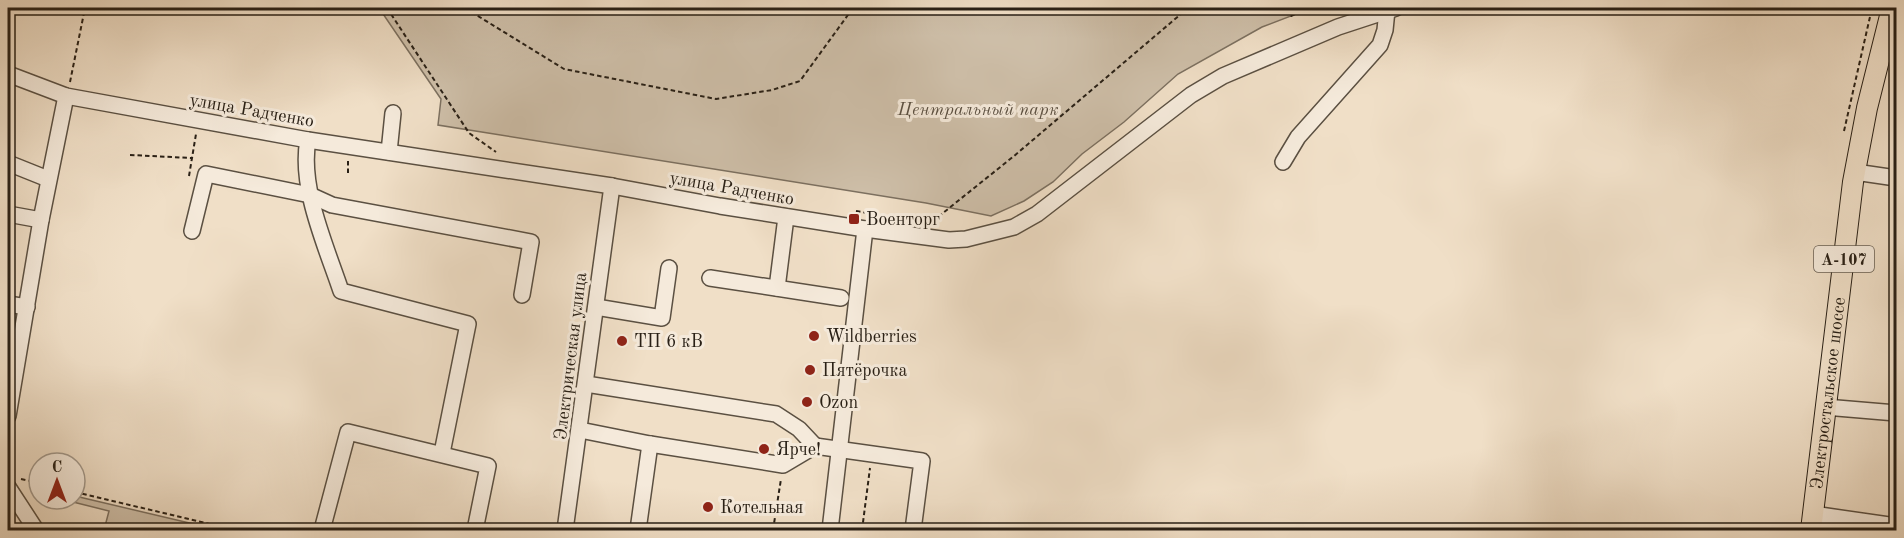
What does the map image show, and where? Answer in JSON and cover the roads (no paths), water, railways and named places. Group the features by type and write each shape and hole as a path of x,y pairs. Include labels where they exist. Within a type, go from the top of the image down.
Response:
{"main road":[{"name":"Электростальское шоссе","path":"1812,522 1855,172 1892,8"}],"street":[{"path":"1283,162 1298,138 1380,45 1392,9"},
{"name":"улица Радченко","path":"8,74 67,92 308,140 612,186 786,217 949,240 986,235 1014,227 1037,214 1191,95 1215,81 1338,27 1392,9"},
{"path":"8,416 40,220 67,92"},
{"path":"389,152 393,113"},
{"path":"308,140 305,166 310,195 341,291 468,324 442,453"},
{"path":"8,163 48,179"},
{"path":"1855,172 1896,178"},
{"path":"192,231 206,174 310,195 332,205 531,242 522,295"},
{"name":"Электрическая улица","path":"565,531 612,186"},
{"path":"8,214 40,220"},
{"path":"777,288 786,217"},
{"path":"830,531 866,229"},
{"path":"596,307 662,318 669,268"},
{"path":"710,278 841,298"},
{"path":"8,304 27,307"},
{"path":"586,384 776,414 799,429 814,446"},
{"path":"1825,407 1896,413"},
{"path":"580,430 650,444 783,465 814,446 922,461 913,531"},
{"path":"322,531 348,432 488,465 475,531"},
{"path":"638,531 650,444"},
{"path":"13,482 36,531"},
{"path":"1812,522 1896,526"}],"place":[{"name":"Военторг","path":"854,219"},
{"name":"Wildberries","path":"814,336"},
{"name":"ТП 6 кВ","path":"622,341"},
{"name":"Пятёрочка","path":"810,370"},
{"name":"Ozon","path":"807,402"},
{"name":"Ярче!","path":"764,449"},
{"name":"Котельная","path":"708,507"}],"park label":[{"name":"Центральный парк","path":"978,109"}]}
